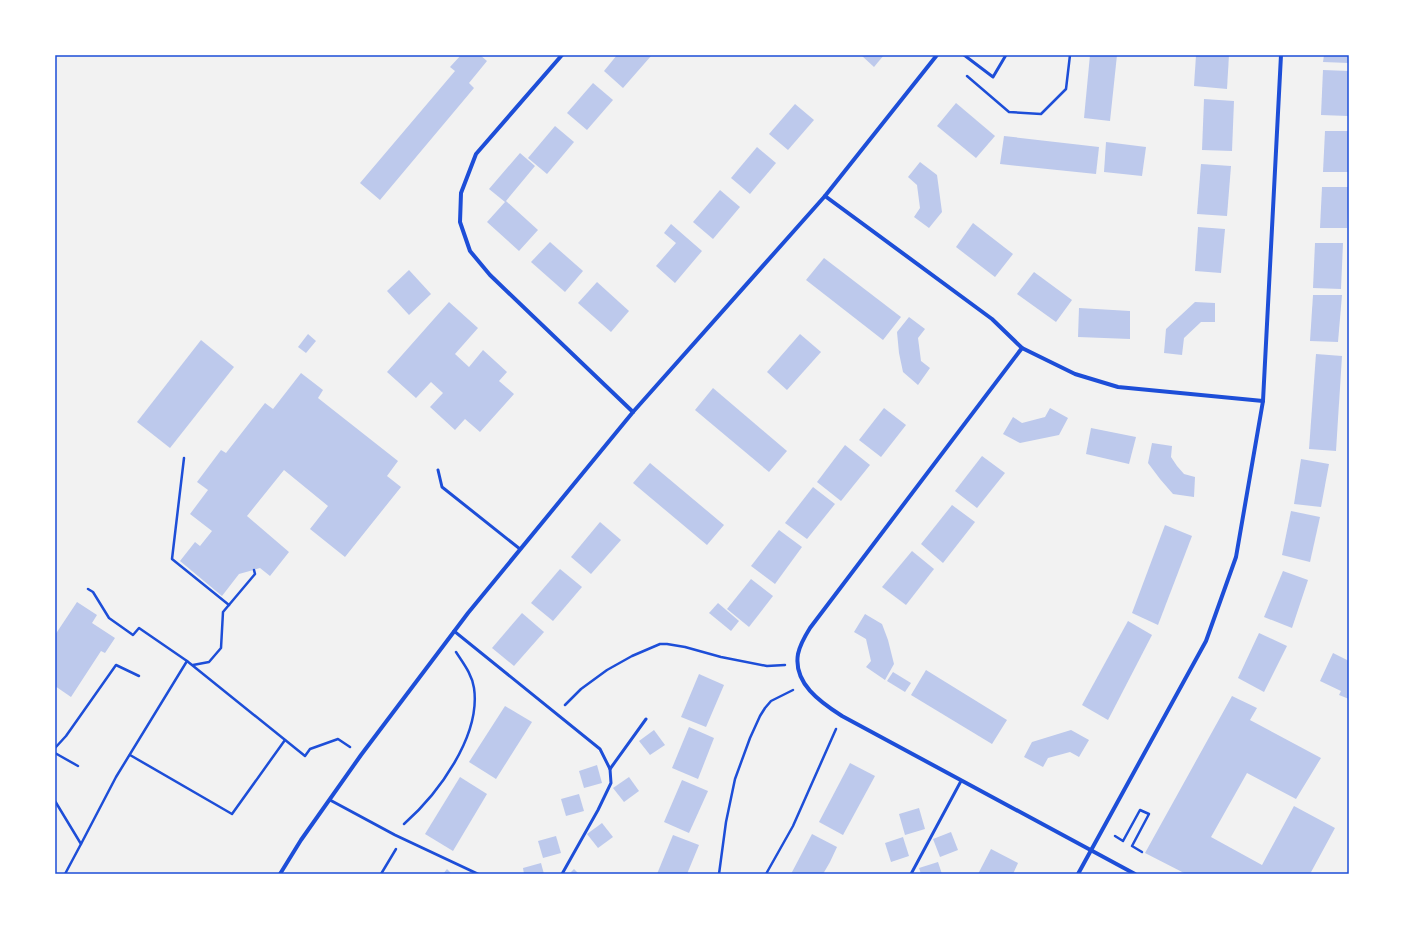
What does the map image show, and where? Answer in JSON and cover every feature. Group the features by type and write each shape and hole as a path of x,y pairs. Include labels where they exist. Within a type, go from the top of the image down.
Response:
{"street":[{"path":"562,55 476,154 461,192 460,222 470,251 490,275 633,412"},
{"path":"280,874 301,840 361,755 468,613 633,412 825,196 937,55"},
{"path":"1078,874 1206,641 1236,557 1263,401 1281,55"},
{"path":"825,196 992,319 1022,348 1075,374 1118,387 1263,401"},
{"path":"1022,348 810,628 798,653 797,664 799,673 805,684 819,700 842,716 1135,874"}],"lane":[{"path":"964,55 993,77 1006,55"},
{"path":"438,470 442,488 520,549"},
{"path":"454,631 600,749 610,769 611,783 598,810 562,874"},
{"path":"610,769 646,719"},
{"path":"911,874 961,781"},
{"path":"330,800 391,833 478,874"}],"path":[{"path":"966,76 1009,112 1041,114 1066,89 1070,55"},
{"path":"184,458 172,559 229,605"},
{"path":"193,665 209,662 221,648 223,612 255,574 254,570"},
{"path":"88,589 93,592 109,618 133,635 139,628 188,661 305,756 310,749 338,739 361,755"},
{"path":"391,833 403,825 417,812 436,789 460,752 471,727 474,706 474,687 468,671 448,640"},
{"path":"557,714 577,693 598,676 632,656 660,644 767,666 797,664"},
{"path":"65,874 116,777 188,661"},
{"path":"55,748 70,730 116,666 139,676"},
{"path":"718,874 726,822 735,779 760,716 772,701 805,684"},
{"path":"766,874 793,826 842,716"},
{"path":"130,755 232,814 285,740"},
{"path":"55,753 78,766"},
{"path":"55,801 81,844"},
{"path":"1102,829 1123,841 1140,810 1149,814 1132,846 1142,852"},
{"path":"381,874 402,838"}],"building":[{"path":"461,55 480,55 487,61 469,83 474,88 380,200 360,183 455,71 450,67"},
{"path":"617,55 651,56 623,88 604,71"},
{"path":"861,55 884,55 874,67"},
{"path":"1090,55 1117,55 1110,121 1084,118"},
{"path":"1196,55 1229,55 1227,89 1194,86"},
{"path":"1324,55 1349,55 1349,63 1323,62"},
{"path":"1323,70 1349,71 1348,116 1321,115"},
{"path":"593,83 613,100 587,130 567,113"},
{"path":"1204,99 1234,101 1232,151 1202,150"},
{"path":"956,103 995,136 976,158 937,126"},
{"path":"795,104 814,120 788,150 769,134"},
{"path":"555,126 574,142 547,174 528,158"},
{"path":"1325,131 1349,131 1349,172 1323,172"},
{"path":"1004,136 1099,147 1096,174 1000,164"},
{"path":"1106,142 1146,147 1142,176 1104,172"},
{"path":"757,147 776,163 750,194 731,178"},
{"path":"520,153 535,166 506,201 538,230 519,251 487,222 505,202 489,189"},
{"path":"920,162 937,175 942,212 929,228 914,217 920,208 917,185 908,177"},
{"path":"1201,164 1231,166 1227,216 1197,214"},
{"path":"1322,187 1349,187 1347,228 1320,228"},
{"path":"720,190 740,207 713,239 693,222"},
{"path":"973,223 1013,254 995,277 956,247"},
{"path":"671,224 702,251 675,283 656,266 676,243 664,233"},
{"path":"1198,227 1225,229 1221,273 1195,271"},
{"path":"550,242 583,271 565,292 531,262"},
{"path":"1315,243 1343,243 1341,289 1313,288"},
{"path":"824,258 901,317 883,340 806,280"},
{"path":"409,270 431,294 409,315 387,291"},
{"path":"1034,272 1072,300 1056,322 1017,294"},
{"path":"597,282 629,311 611,332 578,303"},
{"path":"1313,295 1342,295 1338,342 1310,341"},
{"path":"449,302 478,328 455,354 469,367 483,350 507,372 499,381 514,394 480,432 465,419 455,430 430,407 443,393 431,382 416,398 387,372"},
{"path":"1195,302 1215,303 1215,322 1201,322 1184,338 1182,355 1164,353 1166,329"},
{"path":"1079,308 1130,311 1130,339 1078,337"},
{"path":"909,317 925,329 918,338 921,361 930,368 918,385 903,372 899,353 897,332"},
{"path":"308,334 316,341 306,353 298,347"},
{"path":"800,334 821,352 787,390 767,372"},
{"path":"201,340 234,367 170,448 137,422"},
{"path":"1316,354 1342,356 1336,451 1309,449"},
{"path":"301,373 323,390 318,398 398,461 387,476 401,487 345,557 310,529 328,506 284,470 247,516 289,552 270,576 260,568 239,574 222,596 180,561 195,542 200,546 212,531 190,514 208,490 197,482 221,450 226,453 265,403 273,409"},
{"path":"713,388 787,451 769,472 695,410"},
{"path":"884,408 906,425 881,457 859,440"},
{"path":"1050,408 1068,418 1059,435 1020,443 1003,434 1013,417 1022,423 1045,417"},
{"path":"1091,428 1136,437 1129,464 1086,454"},
{"path":"1152,443 1172,446 1171,457 1177,466 1184,474 1195,477 1194,497 1173,494 1160,479 1148,463"},
{"path":"845,445 870,465 841,501 817,482"},
{"path":"982,456 1005,473 977,508 955,491"},
{"path":"1301,459 1329,464 1321,507 1294,504"},
{"path":"650,463 724,525 707,545 633,483"},
{"path":"813,487 835,504 807,539 785,523"},
{"path":"952,505 975,522 943,563 921,544"},
{"path":"1291,511 1320,517 1310,562 1282,555"},
{"path":"600,522 621,540 591,574 571,557"},
{"path":"1165,525 1192,536 1158,625 1132,613"},
{"path":"779,530 802,547 775,584 751,566"},
{"path":"912,551 934,569 906,605 882,587"},
{"path":"560,569 582,587 553,621 531,603"},
{"path":"1283,571 1308,580 1292,628 1264,617"},
{"path":"751,579 773,596 749,627 727,609"},
{"path":"77,602 97,615 92,623 115,638 105,653 101,651 71,697 55,686 55,635"},
{"path":"718,603 739,621 731,631 709,613"},
{"path":"522,613 544,632 514,666 492,648"},
{"path":"865,614 882,624 888,640 894,664 885,680 866,667 871,661 866,639 854,632"},
{"path":"1128,621 1152,635 1108,720 1082,705"},
{"path":"1259,633 1287,646 1264,692 1238,678"},
{"path":"1333,653 1349,661 1349,699 1339,695 1341,691 1320,681"},
{"path":"926,670 1007,720 992,744 911,695"},
{"path":"893,672 911,683 905,692 887,681"},
{"path":"699,674 724,685 706,727 681,717"},
{"path":"1232,696 1257,708 1250,720 1321,758 1296,799 1247,773 1211,837 1262,865 1294,806 1335,828 1310,874 1186,874 1145,853"},
{"path":"505,706 532,722 496,779 469,762"},
{"path":"689,727 714,738 698,779 672,768"},
{"path":"654,730 665,745 650,755 639,741"},
{"path":"1071,730 1089,740 1079,757 1070,752 1048,758 1043,767 1024,757 1032,742"},
{"path":"850,763 875,776 843,835 819,822"},
{"path":"597,765 602,783 584,788 579,771"},
{"path":"460,777 487,794 453,851 425,834"},
{"path":"629,777 639,791 624,802 613,788"},
{"path":"682,780 708,791 689,833 664,822"},
{"path":"579,794 584,811 566,816 561,799"},
{"path":"919,808 925,829 905,835 899,814"},
{"path":"602,823 613,837 598,848 587,834"},
{"path":"951,832 958,850 940,857 933,839"},
{"path":"812,834 837,847 830,862 823,874 791,874"},
{"path":"673,835 699,845 687,874 657,874"},
{"path":"556,836 561,853 543,858 538,841"},
{"path":"903,837 909,856 891,862 885,843"},
{"path":"991,849 1018,863 1013,874 978,874"},
{"path":"938,862 942,874 921,874 919,868"},
{"path":"541,863 544,874 524,874 523,868"},
{"path":"447,869 452,874 443,874"},
{"path":"574,869 579,874 569,874"}]}
